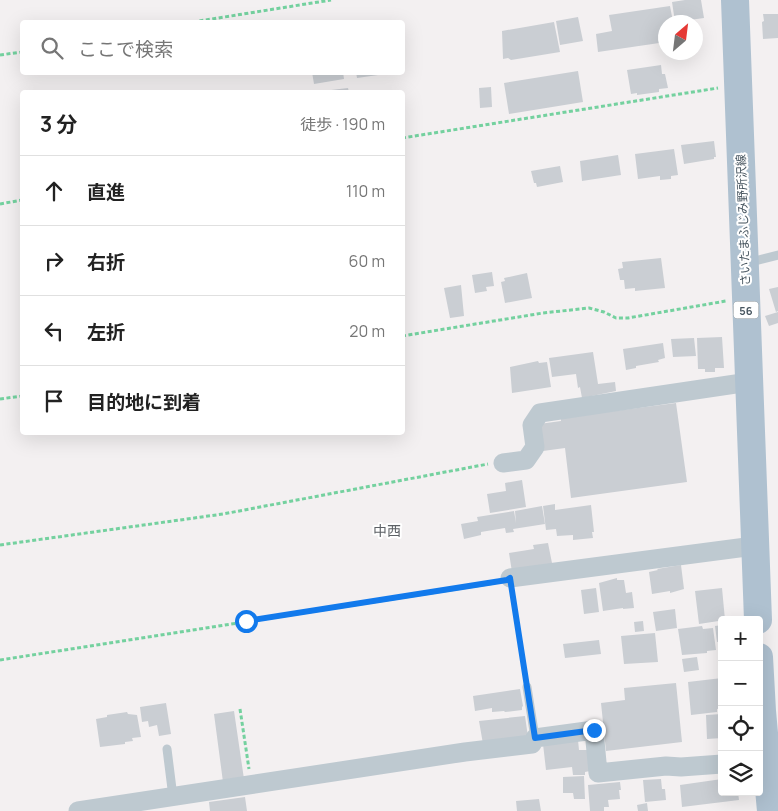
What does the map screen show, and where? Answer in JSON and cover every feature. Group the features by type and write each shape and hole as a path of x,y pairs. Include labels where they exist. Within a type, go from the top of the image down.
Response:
{"main road":[{"name":"さいたまふじみ野所沢線","path":"735,0 758,616"},
{"path":"759,661 762,751"},
{"path":"763,767 771,811"}],"street":[{"path":"503,463 526,460 535,447 532,425 540,413 749,382"},
{"path":"510,578 754,546"},
{"path":"78,811 456,753 532,744 535,738 594,730 598,773 666,766 681,768 718,764"}],"lane":[{"path":"744,263 778,254"},
{"path":"527,687 535,738"},
{"path":"167,749 173,797"}],"path":[{"path":"206,20 331,0"},
{"path":"0,55 20,52"},
{"path":"405,138 738,85"},
{"path":"0,204 20,200"},
{"path":"405,336 543,313 589,308 616,318 628,318 717,301 746,299"},
{"path":"0,399 20,396"},
{"path":"0,545 223,514 497,462 503,463"},
{"path":"0,660 422,595 510,578 527,687"},
{"path":"240,709 251,780 254,784"}],"building":[{"path":"701,0 704,18 703,15 674,15 672,2"},
{"path":"670,6 672,15 658,15 658,43 598,52 596,34 612,31 609,15"},
{"path":"763,14 778,14 778,38 763,39"},
{"path":"578,17 583,41 560,45 556,21"},
{"path":"554,22 560,52 511,60 508,58 503,59 502,31"},
{"path":"661,65 662,74 665,74 668,88 659,89 659,92 631,94 627,70"},
{"path":"578,71 583,102 509,114 504,83"},
{"path":"312,75 343,75 344,79 314,84"},
{"path":"356,75 378,75 357,78"},
{"path":"491,87 492,107 480,108 479,88"},
{"path":"348,88 348,90 331,90"},
{"path":"714,141 716,157 714,159 684,164 681,145"},
{"path":"674,149 678,175 671,176 671,179 660,180 660,176 638,179 635,154"},
{"path":"618,155 621,175 582,181 580,161"},
{"path":"560,166 563,182 537,187 531,171"},
{"path":"661,258 665,288 635,291 635,288 625,289 624,280 620,280 618,269 623,268 622,262"},
{"path":"492,272 494,286 486,287 487,291 475,293 472,275"},
{"path":"527,273 532,298 505,303 501,282 505,281 504,278"},
{"path":"461,285 464,316 450,318 444,288"},
{"path":"778,287 778,311 776,312 769,289"},
{"path":"778,312 778,323 769,326 765,316"},
{"path":"722,337 724,368 715,368 715,372 705,372 705,369 698,369 697,338"},
{"path":"694,338 696,356 673,357 671,339"},
{"path":"663,343 665,358 658,360 659,362 636,366 636,368 626,370 623,349"},
{"path":"593,352 598,384 615,382 616,391 582,398 576,374 552,377 549,358"},
{"path":"538,361 539,363 547,362 551,387 512,393 510,367"},
{"path":"676,403 687,482 571,498 565,448 543,451 539,424 561,421 561,418"},
{"path":"522,480 526,507 490,513 487,494 506,491 505,483"},
{"path":"555,504 555,510 591,505 593,538 573,540 573,535 557,536 556,529 546,530 543,506"},
{"path":"542,506 545,524 513,529 514,532 506,533 505,528 481,532 481,535 464,539 461,524 478,521 477,517 514,511 516,523 515,511"},
{"path":"548,543 553,568 512,572 509,553 534,549 533,545"},
{"path":"681,565 684,589 670,593 670,591 652,594 649,572"},
{"path":"617,578 617,580 624,580 626,593 632,592 634,608 603,611 599,583"},
{"path":"596,588 599,612 584,614 581,590"},
{"path":"722,588 725,616 718,616 718,621 699,624 695,591"},
{"path":"675,609 677,628 656,631 653,612"},
{"path":"643,621 644,631 635,632 634,622"},
{"path":"702,626 703,629 713,628 716,650 707,651 707,653 682,655 678,629"},
{"path":"715,626 718,626 717,642"},
{"path":"655,633 658,662 624,664 621,636"},
{"path":"599,640 601,654 565,658 563,644"},
{"path":"697,657 699,670 684,672 682,659"},
{"path":"718,678 717,712 691,715 688,682"},
{"path":"676,683 682,742 606,751 601,703 625,700 624,688"},
{"path":"520,689 522,710 492,712 492,708 475,711 473,696"},
{"path":"166,703 171,734 159,736 157,725 149,727 148,721 142,722 140,707"},
{"path":"234,711 244,779 223,782 214,714"},
{"path":"127,712 128,714 137,715 141,737 132,738 133,741 125,742 125,744 100,747 96,719"},
{"path":"718,714 718,738 707,739 706,715"},
{"path":"525,716 528,737 483,744 479,721"},
{"path":"578,740 579,750 590,750 590,771 585,772 585,775 573,775 572,767 546,770 543,744"},
{"path":"584,776 585,799 574,799 573,793 563,793 563,777"},
{"path":"661,779 662,789 665,789 666,800 645,802 643,780"},
{"path":"718,780 718,796 738,796 739,800 682,807 680,785"},
{"path":"620,782 620,799 608,800 609,807 604,807 604,811 590,811 588,785"},
{"path":"245,797 247,811 210,811 209,802"},
{"path":"539,799 541,811 517,811 516,801"},
{"path":"647,803 648,811 638,811 637,805"}],"district":[{"name":"中西","path":"387,530"}],"route":[{"path":"246,621 412,596 510,578 535,738 594,730"}]}
